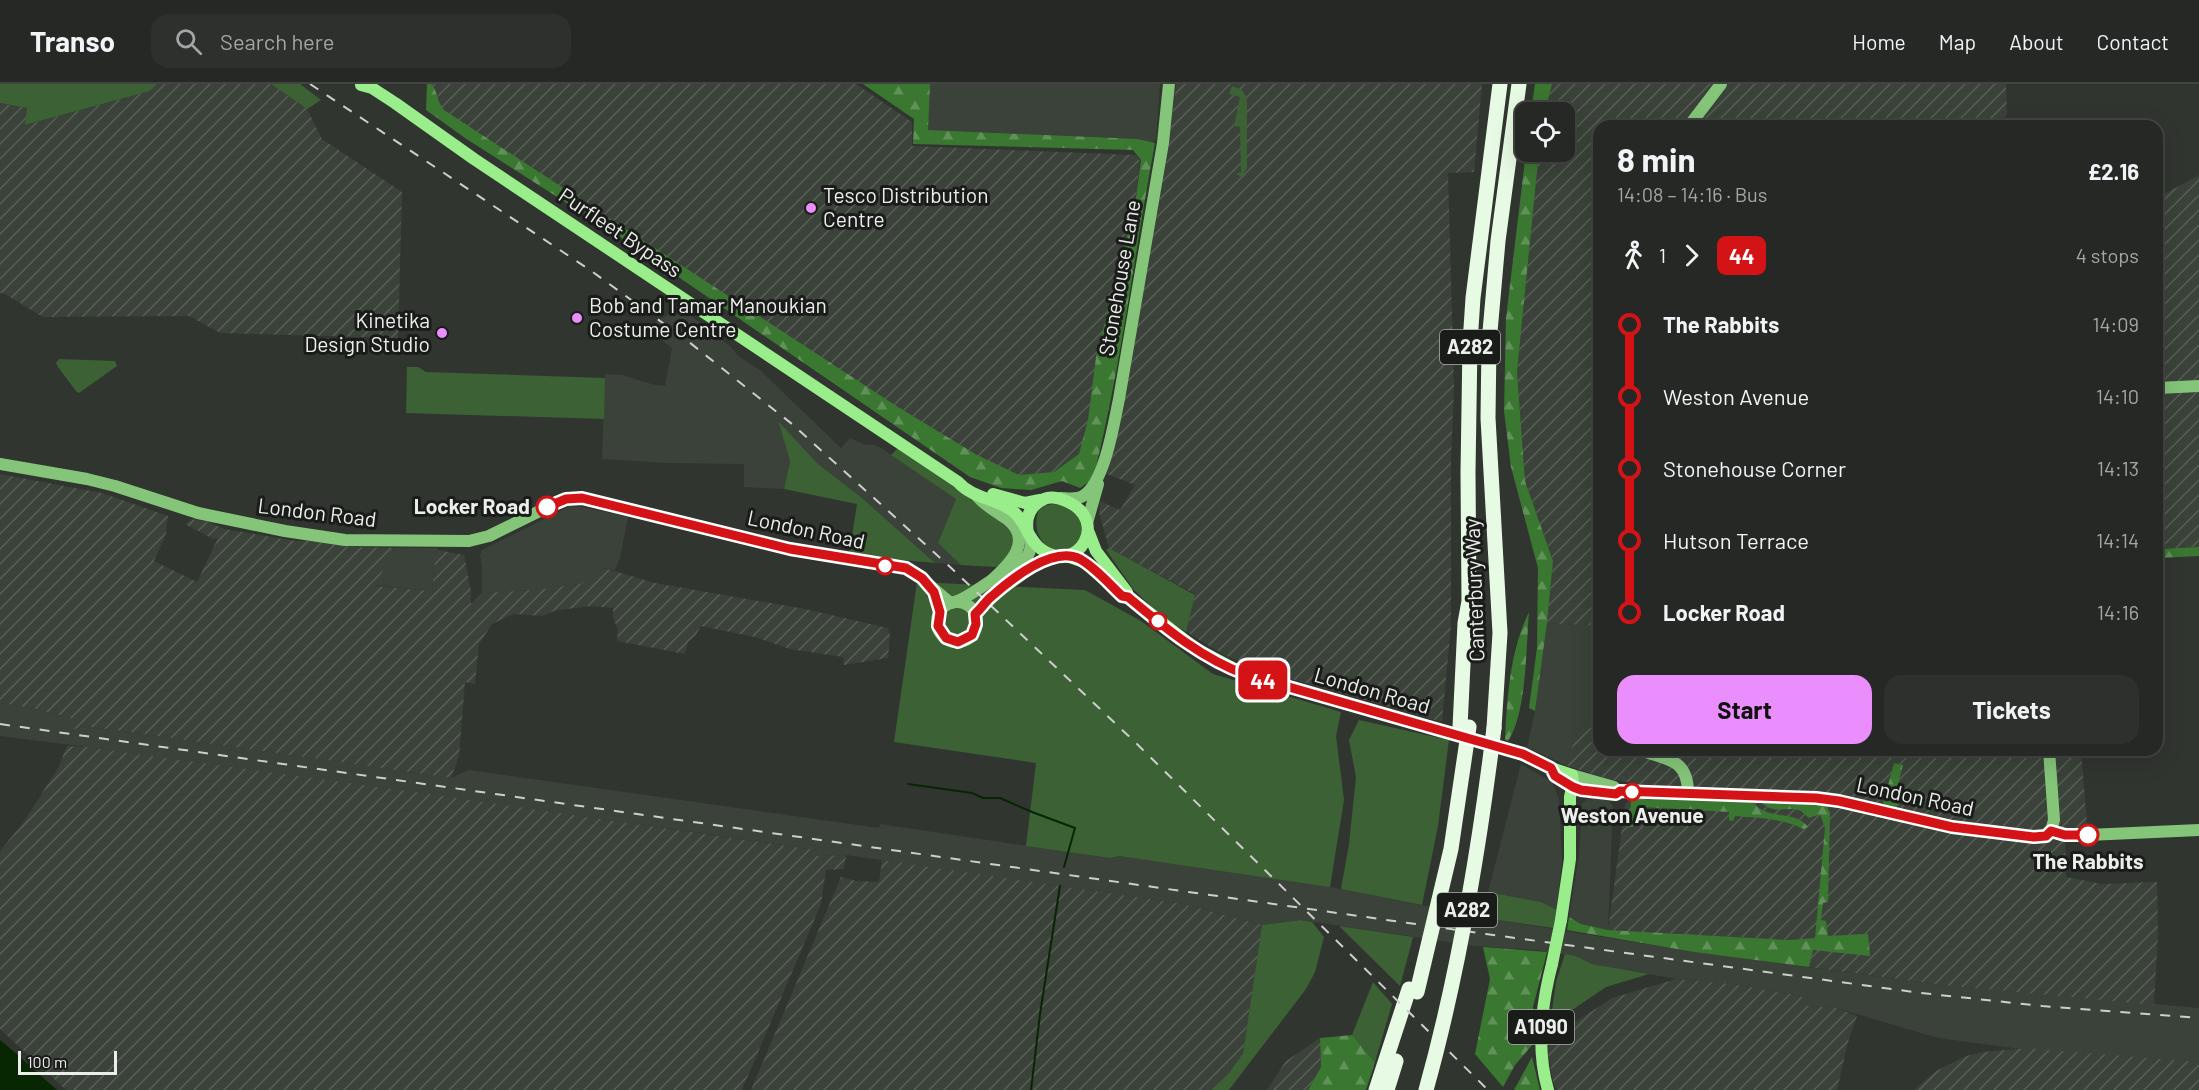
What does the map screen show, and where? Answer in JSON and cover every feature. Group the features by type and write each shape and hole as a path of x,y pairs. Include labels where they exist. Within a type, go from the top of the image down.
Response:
{"highway":[{"name":"Canterbury Way","path":"1426,1090 1457,963 1494,728 1500,633 1488,418 1489,343 1498,241 1518,84"},
{"name":"Canterbury Way","path":"1387,1090 1436,882 1464,727 1465,623 1468,601 1470,343 1473,298 1499,87"},
{"name":"Canterbury Way","path":"1376,1090 1402,1024"}],"main road":[{"name":"Purfleet Bypass","path":"360,85 372,88 958,482 966,490 1016,513 1029,535"},
{"name":"Purfleet Bypass","path":"958,482 1016,501 1030,503 1043,500"},
{"path":"1060,498 1079,509 1088,528 1081,548 1064,556 1042,550 1029,535 1027,518 1029,512 1033,506 1043,500 1060,498"},
{"name":"London Road","path":"1088,528 1096,551 1128,597"},
{"name":"London Road","path":"1064,556 1081,559 1122,596 1128,597 1195,648 1244,674 1514,752 1551,768 1572,781"},
{"name":"A1090","path":"1548,1090 1543,1065 1541,1035 1544,1002 1561,920 1570,859 1572,781"}],"street":[{"name":"Stonehouse Lane","path":"1088,528 1098,477 1119,399 1163,143 1169,84"},
{"path":"1694,120 1721,84"},
{"path":"2163,388 2199,386"},
{"name":"London Road","path":"0,464 115,486 190,511 233,521 345,540 469,541 489,536 562,500 582,498 790,549 906,568 922,578 934,592 953,603"},
{"path":"1060,498 1084,495 1098,477"},
{"path":"940,612 953,603 967,598 992,580 1014,560 1018,552 1018,535 1011,523 977,496"},
{"path":"992,580 1018,567 1025,560 1031,549 1029,535"},
{"path":"975,614 993,595 1038,563 1064,556"},
{"path":"934,592 940,612 937,623 939,631 954,642 962,641 972,635 976,624 975,614 969,606 953,603"},
{"path":"1655,756 1680,766 1686,774 1688,793"},
{"path":"2049,756 2054,819 2051,831"},
{"name":"London Road","path":"1572,781 1581,790 1616,794 1620,791 1827,799 1952,827 2034,837 2046,836 2051,831 2065,835 2088,835 2199,830"}],"shaded area":[{"path":"0,84 157,84 150,91 25,125 27,108 0,103"},
{"path":"157,84 271,84 307,109 322,139 402,192 398,338 220,333 189,316 43,317 0,293 0,103 27,108 26,125 150,91"},
{"path":"271,84 300,84 321,100 307,109"},
{"path":"429,84 856,84 912,122 912,146 1136,155 1140,161 1137,190 1096,397 1077,472 1000,479 435,111"},
{"path":"922,84 1160,84 1156,140 1147,146 922,138"},
{"path":"1176,84 1482,84 1474,172 1448,173 1454,387 1451,458 1451,625 1442,722 1274,674 1226,656 1186,632 1195,594 1109,548 1099,512 1100,501 1120,510 1135,485 1107,474 1120,423 1166,163"},
{"path":"1552,84 2006,84 2007,114 2002,120 1593,120 1593,626 1547,623 1553,561 1525,481 1517,372 1538,162 1575,162 1575,102 1548,102"},
{"path":"1232,86 1242,90 1247,98 1247,168 1242,177 1236,174 1241,172 1240,127 1234,126 1240,97 1229,94"},
{"path":"2199,175 2199,547 2163,549 2163,195"},
{"path":"680,307 731,347 737,355 760,370 841,448 850,438 865,445 874,445 956,499 938,543 961,565 935,563 862,498 817,463 778,422 790,461 784,489 744,487 744,464 602,459 605,374 622,375 665,386 672,348 646,328"},
{"path":"59,359 115,361 117,366 79,393 58,367 56,363"},
{"path":"407,367 418,367 426,372 605,378 604,419 406,413"},
{"path":"778,421 817,463 862,498 935,563 849,555 857,504 784,489 790,461"},
{"path":"898,448 1007,521 1017,536 1008,563 996,567 961,565 938,543 956,499 891,455"},
{"path":"0,474 102,493 168,516 166,534 154,561 197,582 218,538 213,539 185,524 192,519 209,522 224,529 296,541 352,547 394,548 375,586 432,591 436,548 464,555 471,591 471,604 482,593 580,584 604,568 655,583 805,609 888,628 890,636 888,658 844,665 843,657 790,649 755,637 701,626 688,642 685,654 617,641 618,631 613,617 613,608 589,606 554,611 543,616 513,614 492,624 479,644 475,684 465,682 459,756 451,778 115,730 88,727 74,729 72,727 75,719 0,703"},
{"path":"1046,505 1063,505 1082,519 1083,540 1070,549 1059,551 1052,549 1046,545 1038,533 1036,525 1039,510"},
{"path":"570,506 628,517 620,558 615,570 604,568 581,584 482,593 480,555 482,550"},
{"path":"394,548 436,548 432,591 374,585"},
{"path":"1109,548 1195,595 1186,632 1166,619 1167,616 1159,614 1134,590 1106,550"},
{"path":"917,582 1085,590 1141,621 1213,674 1341,712 1336,736 1344,800 1330,887 1119,856 1110,858 1026,846 1036,763 894,742"},
{"path":"1547,623 1593,626 1593,728 1581,724 1565,765 1527,747 1535,711"},
{"path":"0,703 75,719 74,729 87,727 115,730 451,778 469,770 879,828 880,824 1110,858 1119,856 1306,882 1480,917 1694,952 1942,985 2199,1008 2199,1062 2013,1048 1938,1038 1836,1008 1800,1005 1802,996 1733,984 1676,979 1592,964 1576,956 1536,950 1475,946 1301,920 1262,925 1184,904 846,855 817,856 816,850 0,736"},
{"path":"1359,720 1449,740 1438,826 1422,905 1341,889 1349,844 1356,777 1349,740"},
{"path":"1581,724 1593,728 1593,756 2081,756 2088,835 2065,835 2066,877 2102,884 2157,882 2158,934 2154,1005 1942,985 1809,967 1815,938 1789,940 1608,930 1625,805 1634,792 1635,783 1611,780 1565,765"},
{"path":"67,746 443,796 816,850 817,856 846,855 844,869 826,870 821,904 742,1090 66,1090 0,1029 0,851 23,823 58,768"},
{"path":"1521,764 1552,782 1559,799 1562,859 1557,910 1541,902 1488,892"},
{"path":"1591,797 1608,800 1613,806 1608,930 1581,924 1569,917 1579,856 1582,803"},
{"path":"882,860 1184,904 1262,925 1243,1053 1229,1073 1211,1090 751,1090 841,877 856,881 879,882"},
{"path":"1488,892 1541,902 1557,910 1553,928 1484,918"},
{"path":"1301,920 1312,922 1324,937 1315,972 1306,989 1229,1090 1211,1090 1229,1073 1243,1053 1262,925"},
{"path":"1339,926 1413,937 1400,986"},
{"path":"1565,954 1576,956 1592,964 1649,974 1606,987 1550,1025 1556,982"},
{"path":"1676,979 1733,984 1802,996 1801,1005 1836,1008 1857,1016 1848,1042 1837,1090 1557,1090 1553,1082 1548,1051 1552,1037 1612,998"},
{"path":"1373,982 1392,1004 1375,1062 1352,1035"},
{"path":"1320,1038 1321,1067 1308,1090 1267,1090 1286,1061"},
{"path":"0,1040 4,1043 57,1090 0,1090"},
{"path":"2026,1048 2199,1062 2199,1090 1914,1090 1936,1071 1966,1056"}],"green space":[{"path":"427,84 433,87 444,110 898,407 977,455 1019,475 1054,472 1079,454 1088,420 1096,357 1135,205 1141,160 1133,150 913,144 914,119 863,84 930,84 928,130 1137,139 1155,143 1119,353 1093,479 1080,488 1062,481 1031,490 1001,488 970,477 629,243 465,138 426,110"},
{"path":"1535,84 1552,84 1548,102 1532,102"},
{"path":"1525,162 1538,162 1517,372 1525,481 1553,561 1535,711 1529,708 1537,648 1538,568 1511,467 1504,411 1506,318"},
{"path":"2199,547 2199,556 2163,558 2163,549"},
{"path":"1529,612 1522,697 1519,714 1508,741 1505,740 1511,674 1518,642"},
{"path":"1894,763 1903,765 1896,792 1899,805 1896,807 1883,804"},
{"path":"1636,799 1750,801 1760,809 1795,818 1808,827 1803,829 1795,825 1753,817 1735,816 1733,821 1729,820 1729,812 1643,807 1643,813 1635,819 1633,827 1629,827 1631,801"},
{"path":"1761,802 1825,804 1830,812 1828,902 1823,903 1821,920 1826,921 1828,936 1868,934 1870,956 1813,950 1809,967 1694,952 1567,930 1569,917 1581,924 1608,930 1789,940 1815,938 1825,828 1820,814 1809,818 1796,809 1771,808"},
{"path":"1483,947 1547,952 1533,1007 1533,1044 1515,1065 1503,1087 1475,1054 1490,979"},
{"path":"1352,1035 1375,1062 1366,1090 1308,1090 1321,1067 1320,1038"},
{"path":"1532,1057 1540,1090 1514,1090"}],"waterway":[{"path":"908,784 972,793 983,798 1000,798 1075,828 1064,867"},
{"path":"1031,1090 1060,886"}],"railway":[{"path":"310,84 590,270 689,342 792,424 948,565 1137,744 1488,1090"},
{"path":"0,724 1486,934 1921,993 2042,1006 2199,1018"}],"bus line":[{"name":"44","path":"547,507 566,499 582,498 757,542 832,557 906,568 922,578 934,592 940,612 937,623 939,631 954,642 962,641 972,635 976,624 975,614 985,602 1043,560 1060,556 1081,559 1122,596 1128,597 1174,634 1219,663 1247,675 1523,754 1551,768 1555,776 1581,790 1616,794 1620,791 1816,798 1839,801 1952,827 2034,837 2046,836 2051,831 2065,835 2088,835"}],"place":[{"name":"Tesco Distribution Centre","path":"811,208"},
{"name":"Bob and Tamar Manoukian Costume Centre","path":"577,318"},
{"name":"Kinetika Design Studio","path":"442,333"},
{"name":"Locker Road","path":"547,507"},
{"name":"Weston Avenue","path":"1632,792"},
{"name":"The Rabbits","path":"2088,835"}]}
